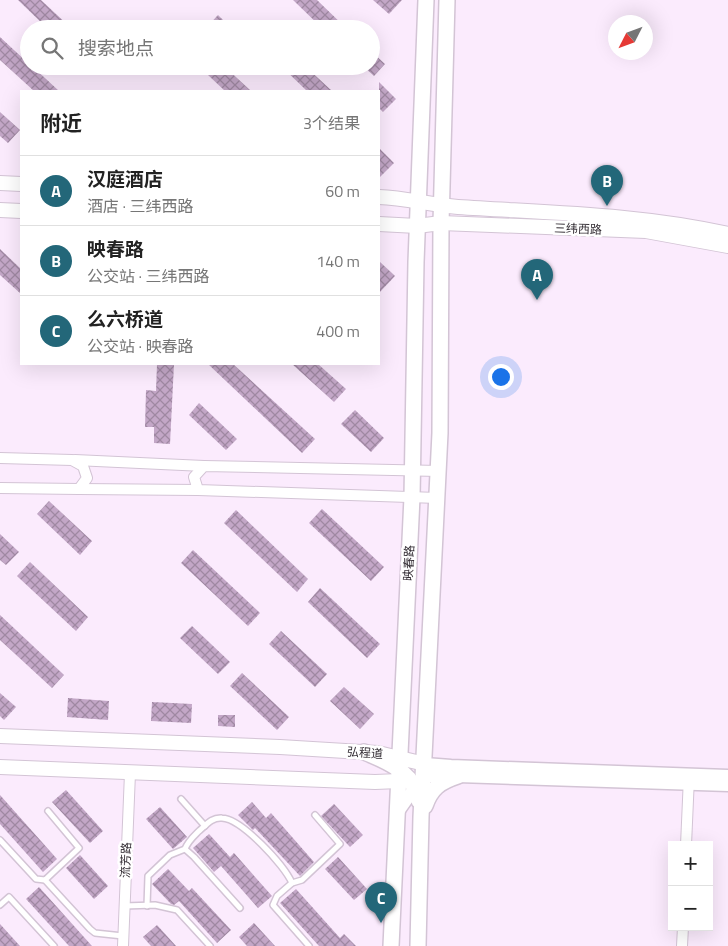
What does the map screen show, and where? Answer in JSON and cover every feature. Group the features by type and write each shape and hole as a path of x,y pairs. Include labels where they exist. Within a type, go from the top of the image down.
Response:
{"main road":[{"name":"映春路","path":"391,946 397,813 414,775 439,471 440,433 428,224 430,204 426,0"},
{"name":"映春路","path":"418,946 421,817 414,775 412,472 428,224 447,0"},
{"path":"0,183 20,184"},
{"name":"三纬西路","path":"380,197 401,198 430,204 651,220 728,234"},
{"path":"0,210 20,211"},
{"name":"三纬西路","path":"380,224 646,231 728,246"},
{"name":"弘程道","path":"0,736 364,752"},
{"path":"364,752 414,775"},
{"path":"0,767 364,781 414,775"},
{"path":"421,817 428,797 435,786 457,771"},
{"path":"364,781 380,786 390,793 394,797 397,813"}],"street":[{"path":"0,458 204,466 412,472 439,471"},
{"path":"72,460 83,466 87,478 79,489"},
{"path":"198,490 194,477 204,466"},
{"path":"0,488 198,490 438,498"},
{"path":"414,775 457,771 689,778 728,776"},
{"name":"流芳路","path":"123,941 130,773"},
{"path":"689,778 728,785"},
{"path":"686,841 689,778"},
{"path":"682,946 683,931"}],"lane":[{"path":"181,799 205,826"},
{"path":"45,880 79,848 48,812"},
{"path":"309,946 273,905 277,896 292,882 302,880 340,844 315,815"},
{"path":"147,906 148,876 170,855 185,849 188,841 210,821 220,817 233,820 259,842 288,874 292,882"},
{"path":"0,840 36,879 45,880 90,929 95,933 123,941"},
{"path":"185,849 240,908"},
{"path":"0,905 9,897 54,946"},
{"path":"124,906 156,905 177,910 210,946"}],"building":[{"path":"18,0 41,0 62,20 39,20"},
{"path":"293,0 317,0 338,20 314,20"},
{"path":"373,0 402,0 389,14"},
{"path":"218,15 223,20 213,20"},
{"path":"0,37 20,56 20,75 42,75 58,90 33,90 0,60"},
{"path":"380,59 385,64 380,69"},
{"path":"208,75 234,75 250,90 224,90"},
{"path":"290,75 315,75 331,90 306,90"},
{"path":"379,82 396,99 383,112 380,109"},
{"path":"0,112 20,130 8,143 0,136"},
{"path":"380,149 394,163 380,177"},
{"path":"0,249 20,268 20,293 0,275"},
{"path":"380,262 395,276 380,292"},
{"path":"157,365 174,365 170,444 154,443 154,427 145,427 146,390 156,391"},
{"path":"209,365 234,365 315,439 302,453"},
{"path":"293,365 319,365 346,389 334,402"},
{"path":"199,403 237,439 226,450 189,415"},
{"path":"355,410 384,438 371,452 341,424"},
{"path":"49,501 92,541 80,555 37,514"},
{"path":"322,509 384,567 371,581 309,523"},
{"path":"236,510 308,579 297,592 224,523"},
{"path":"0,534 19,552 6,565 0,560"},
{"path":"193,550 260,613 248,626 181,563"},
{"path":"30,562 88,617 76,631 17,576"},
{"path":"320,588 380,644 367,658 308,602"},
{"path":"0,615 64,675 52,688 0,640"},
{"path":"192,626 230,662 218,674 180,638"},
{"path":"281,631 327,674 315,687 269,644"},
{"path":"242,673 289,717 277,730 230,686"},
{"path":"344,687 374,714 360,729 330,701"},
{"path":"0,693 16,707 4,720 0,716"},
{"path":"68,698 109,701 108,720 67,717"},
{"path":"152,702 192,704 191,723 151,721"},
{"path":"218,715 235,715 235,727 218,726"},
{"path":"66,790 103,831 90,843 52,802"},
{"path":"0,795 57,859 43,872 0,824"},
{"path":"252,802 266,818 271,813 314,862 300,876 255,828 253,830 238,815"},
{"path":"334,804 363,835 350,847 321,816"},
{"path":"160,807 187,837 173,849 146,819"},
{"path":"209,834 230,857 234,853 272,896 258,908 221,866 214,872 193,848"},
{"path":"80,855 108,886 94,899 66,868"},
{"path":"338,857 367,889 354,900 325,869"},
{"path":"168,869 189,891 192,888 231,930 217,943 179,901 174,905 171,904 152,884"},
{"path":"39,887 92,946 69,946 26,899"},
{"path":"296,889 340,938 344,934 356,946 319,946 280,903"},
{"path":"254,923 275,946 247,946 239,937"},
{"path":"0,924 20,946 0,946"},
{"path":"157,925 176,946 151,946 143,937"}],"place":[{"name":"映春路","path":"607,206"},
{"name":"汉庭酒店","path":"537,300"},
{"name":"么六桥道","path":"381,923"}]}
